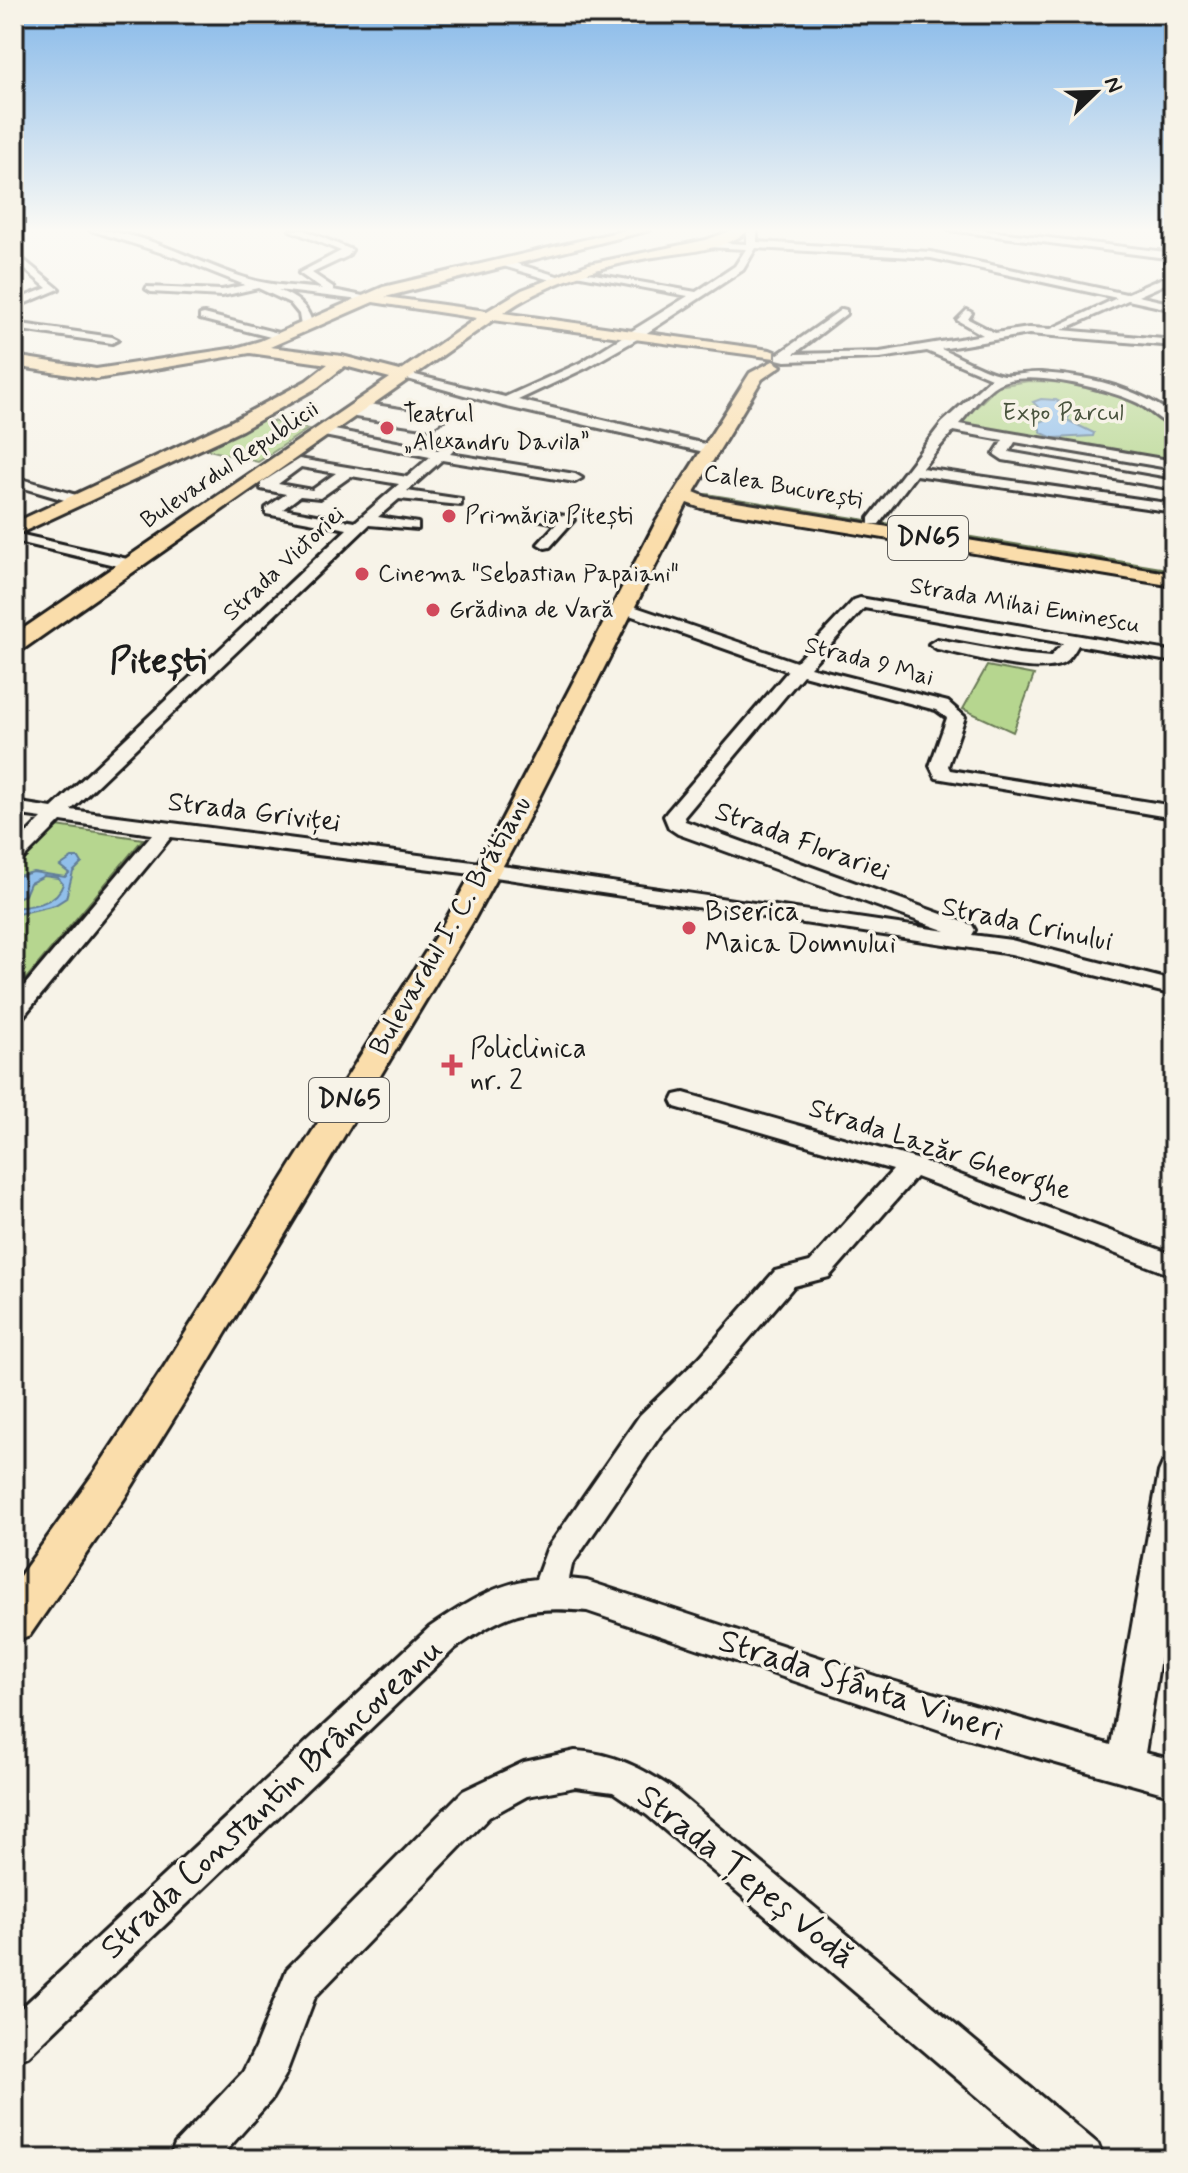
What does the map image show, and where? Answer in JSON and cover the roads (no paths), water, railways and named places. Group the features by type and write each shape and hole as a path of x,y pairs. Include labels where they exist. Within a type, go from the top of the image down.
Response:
{"main road":[{"path":"248,350 295,331"},
{"path":"308,331 306,333 342,361"},
{"name":"Bulevardul Republicii","path":"14,645 467,331"},
{"path":"605,331 767,361"},
{"path":"14,361 96,374 248,350 273,350 342,361 403,376"},
{"path":"14,530 236,426 312,384 342,361"},
{"name":"Bulevardul I. C. Brătianu","path":"14,1620 109,1486 200,1343 488,870 677,504 767,361"},
{"path":"702,467 708,484 745,504"},
{"name":"Calea București","path":"677,504 745,504 874,521 1174,570"},
{"name":"Calea București","path":"745,504 1174,580"}],"street":[{"path":"52,331 112,340"},
{"path":"260,331 282,337"},
{"path":"503,402 584,365 642,331"},
{"path":"767,361 792,353 815,331"},
{"path":"984,331 991,335"},
{"path":"767,361 867,356 991,335 1046,331"},
{"path":"1056,331 1174,343"},
{"path":"928,347 1001,378 1047,379 1126,393 1169,412 1174,423"},
{"path":"403,376 713,450"},
{"path":"874,521 947,426 992,382 1001,378"},
{"path":"364,411 369,408 438,419 434,421"},
{"path":"947,426 1174,465"},
{"path":"324,432 440,456 575,478"},
{"path":"1011,437 1001,449 1001,454 1008,457 1174,485"},
{"path":"373,442 342,470 315,495 266,486 299,463 342,470 409,481"},
{"name":"Strada Victoriei","path":"14,857 54,815 361,523 453,444"},
{"path":"911,470 1174,508"},
{"path":"14,481 78,500"},
{"path":"297,492 271,511 361,523 413,526"},
{"path":"395,494 456,502"},
{"path":"541,516 567,520 545,544"},
{"path":"14,537 131,564"},
{"name":"Strada Mihai Eminescu","path":"868,602 1174,657"},
{"name":"Strada Florariei","path":"868,602 854,606 799,669 674,816 676,824 1011,947"},
{"name":"Strada 9 Mai","path":"624,608 799,669 952,711 956,717 939,766 943,774 1174,812"},
{"path":"937,644 1010,658 1053,662 1061,658 1073,639"},
{"name":"Strada Griviței","path":"14,808 488,870"},
{"path":"14,1013 166,830"},
{"name":"Strada Crinului","path":"488,870 1011,947 1174,988"},
{"name":"Strada Lazăr Gheorghe","path":"684,1101 911,1166 1026,1207 1174,1266"},
{"path":"549,1591 558,1559 651,1424 709,1366 785,1278 819,1270 911,1166"},
{"path":"1125,1767 1174,1472"},
{"name":"Strada Sfânta Vineri","path":"549,1591 587,1596 832,1680 1125,1767 1174,1778"},
{"name":"Strada Constantin Brâncoveanu","path":"14,2042 442,1638 479,1612 507,1598 549,1591"},
{"name":"Strada Țepeș Vodă","path":"190,2159 257,2086 270,2063 287,2008 301,1983 476,1804 509,1784 545,1771 570,1769 611,1774 660,1802 1083,2159"}],"water":[{"path":"1056,400 1067,406 1070,415 1067,420 1094,433 1093,436 1053,438 1042,433 1038,426 1040,422 1050,418 1034,412 1038,407 1033,402"},
{"path":"72,858 79,858 82,863 73,872 66,898 55,905 14,915 14,908 50,900 63,884 58,878 44,876 30,883 25,895 14,899 14,877 33,872 65,877 69,873 60,866"}],"place":[{"name":"Teatrul „Alexandru Davila”","path":"387,428"},
{"name":"Primăria Pitești","path":"449,516"},
{"name":"Cinema \"Sebastian Papaiani\"","path":"362,574"},
{"name":"Grădina de Vară","path":"433,610"},
{"name":"Biserica Maica Domnului","path":"689,928"},
{"name":"Policlinica nr. 2","path":"452,1065"}],"district":[{"name":"Pitești","path":"158,662"}],"park label":[{"name":"Expo Parcul","path":"1063,413"}]}
